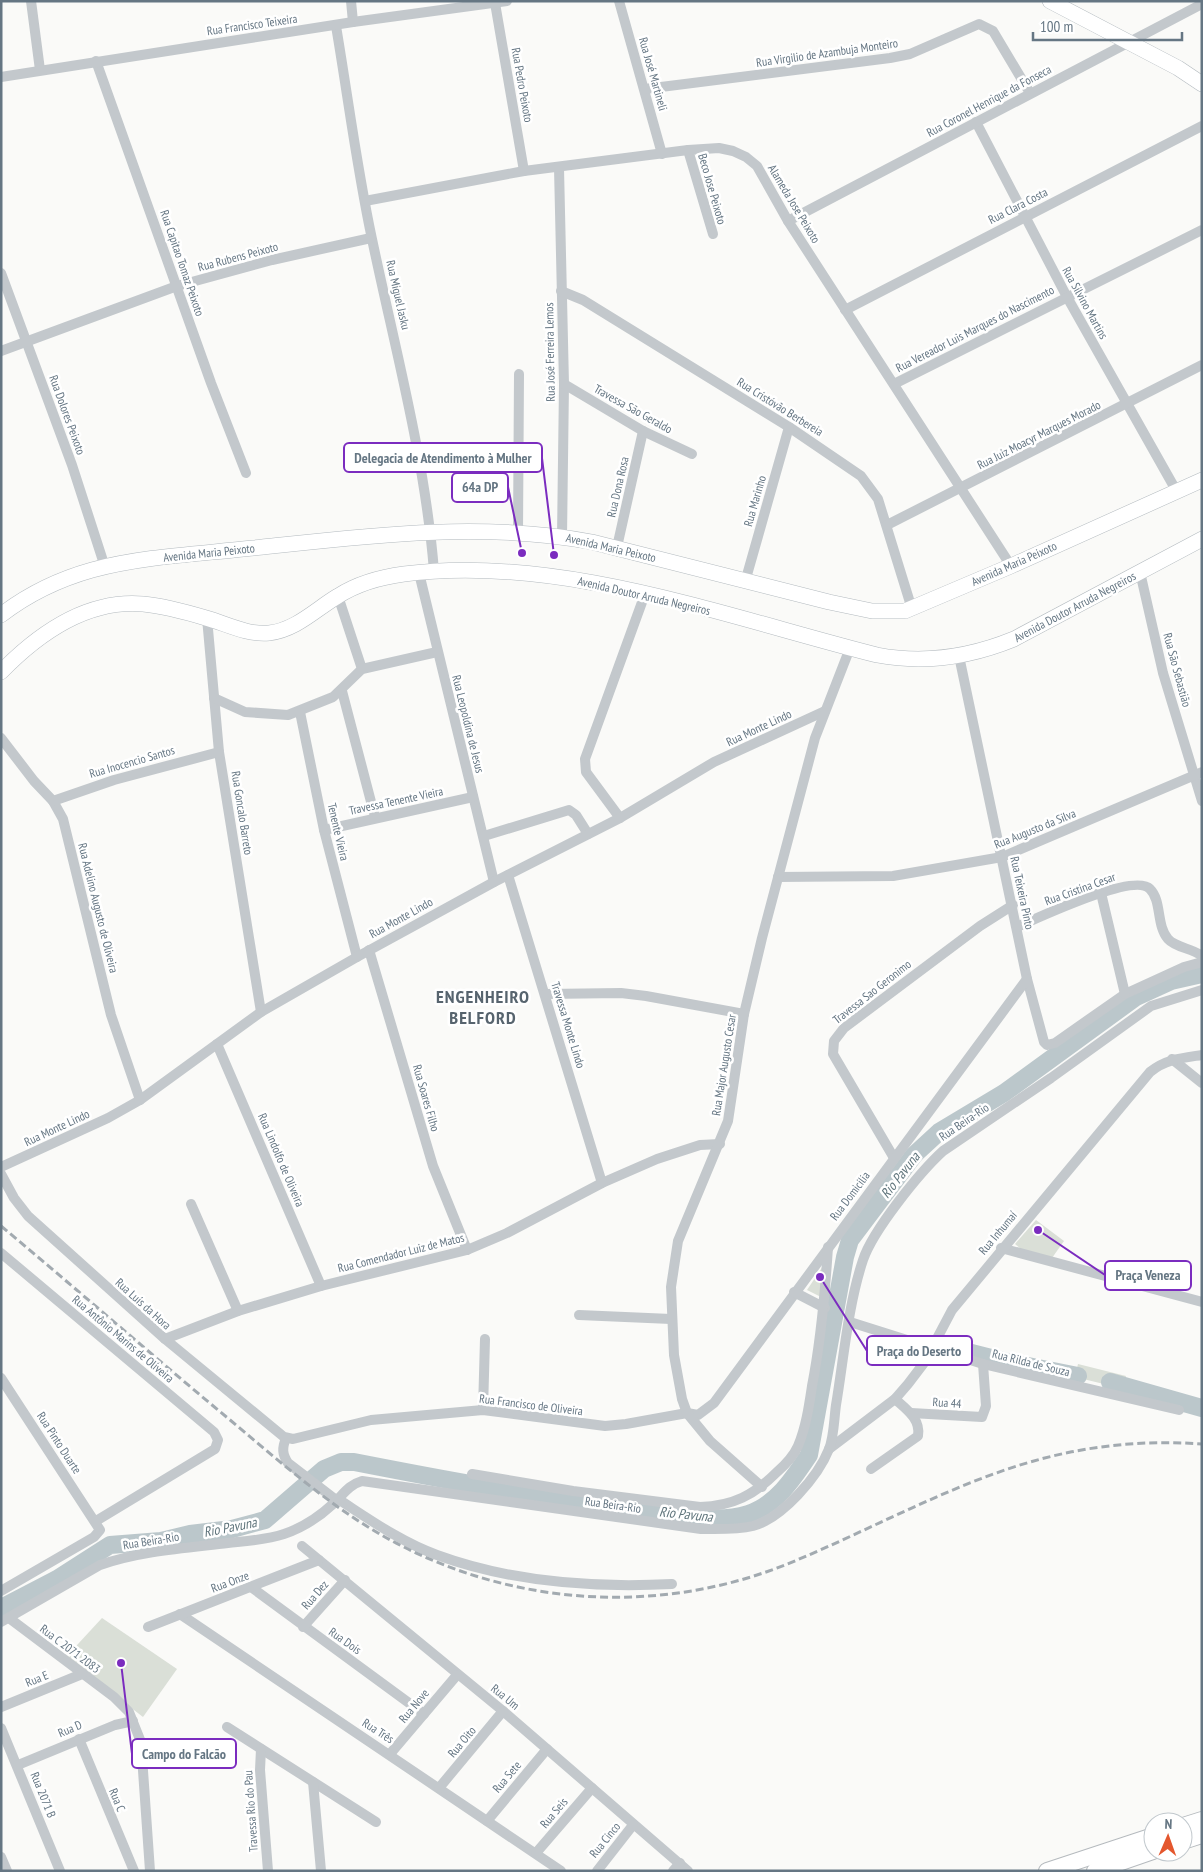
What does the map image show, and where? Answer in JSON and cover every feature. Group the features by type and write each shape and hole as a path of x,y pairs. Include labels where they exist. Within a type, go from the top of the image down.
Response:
{"main road":[{"path":"1050,1 1178,68 1202,84"},
{"name":"Avenida Maria Peixoto","path":"1,615 31,595 48,587 105,567 164,558 431,532 518,533 562,536 617,547 745,582 872,610 892,612 912,609 1202,480"},
{"name":"Avenida Doutor Arruda Negreiros","path":"1,672 18,654 48,631 72,618 99,609 141,604 207,618 248,631 272,633 298,622 338,596 370,582 434,571 532,574 613,586 894,658 959,656 991,648 1014,639 1202,539"},
{"path":"1047,1871 1143,1839"},
{"path":"1096,1871 1143,1855"}],"street":[{"path":"31,1 40,70"},
{"path":"351,1 353,22"},
{"name":"Rua Francisco Teixeira","path":"1,77 96,60 507,1"},
{"name":"Rua José Martineli","path":"619,1 662,154"},
{"name":"Rua Pedro Peixoto","path":"495,3 524,171"},
{"name":"Rua Coronel Henrique da Fonseca","path":"788,221 1202,4"},
{"name":"Rua Virgilio de Azambuja Monteiro","path":"645,89 890,58 910,54 979,24 993,31 1030,93"},
{"name":"Rua Miguel Jasku","path":"336,26 371,238 406,384 431,532 434,571"},
{"name":"Rua Capitao Tomaz Peixoto","path":"96,60 246,473"},
{"name":"Rua Silvino Martins","path":"976,122 1067,297 1177,492"},
{"name":"Rua Clara Costa","path":"845,310 1202,126"},
{"name":"Alameda Jose Peixoto","path":"365,201 524,171 688,150 719,148 733,151 746,157 757,166 788,221 1011,566"},
{"name":"Beco Jose Peixoto","path":"688,150 712,234"},
{"name":"Rua José Ferreira Lemos","path":"558,168 564,384 562,536"},
{"name":"Rua Vereador Luis Marques do Nascimento","path":"894,384 1202,230"},
{"name":"Rua Rubens Peixoto","path":"1,351 177,286 272,260 371,238"},
{"name":"Rua Dolores Peixoto","path":"1,273 72,465 105,567"},
{"name":"Rua Cristóvão Berbereia","path":"561,290 583,300 789,427 861,476 878,499 912,609"},
{"name":"Rua Juiz Moacyr Marques Morado","path":"887,526 1202,365"},
{"path":"518,533 519,374"},
{"name":"Travessa São Geraldo","path":"564,384 643,431 692,454"},
{"name":"Rua Marinho","path":"745,582 789,427"},
{"name":"Rua Dona Rosa","path":"617,547 643,431"},
{"name":"Rua São Sebastião","path":"1140,572 1163,674 1198,774 1202,801"},
{"name":"Rua Leopoldina de Jesus","path":"419,573 494,882"},
{"path":"620,818 586,772 584,759 645,594"},
{"path":"338,596 362,669"},
{"name":"Rua Goncalo Barreto","path":"207,618 219,752 261,1012"},
{"name":"Rua Major Augusto Cesar","path":"762,1487 710,1441 687,1413 676,1372 671,1319 671,1287 678,1241 720,1144 731,1107 744,1014 815,738 850,648"},
{"path":"214,698 245,712 288,715 333,698 362,669 437,652"},
{"name":"Rua Teixeira Pinto","path":"959,656 1013,905 1027,979 1044,1042 1047,1045 1055,1043 1125,994"},
{"path":"342,691 374,817"},
{"name":"Rua Monte Lindo","path":"1,1167 108,1118 140,1100 261,1012 369,950 494,882 620,818 714,762 825,711"},
{"name":"Tenente Vieira","path":"300,712 324,830 357,957"},
{"name":"Rua Adelino Augusto de Oliveira","path":"1,738 34,781 53,800 66,827 112,1015 140,1100"},
{"name":"Rua Inocencio Santos","path":"53,800 106,782 219,752"},
{"name":"Rua Augusto da Silva","path":"778,878 893,876 1002,857 1198,774"},
{"name":"Travessa Tenente Vieira","path":"324,830 374,817 473,796"},
{"path":"484,836 569,810 576,815 588,834"},
{"name":"Travessa Monte Lindo","path":"508,875 546,994 602,1183"},
{"name":"Rua Cristina Cesar","path":"1017,927 1101,893 1126,886 1146,886 1153,894 1164,932 1169,940 1192,948 1202,956"},
{"path":"1101,893 1125,994 1184,967 1202,962"},
{"name":"Travessa Sao Geronimo","path":"894,1158 833,1054 834,1041 844,1028 980,926 1013,905"},
{"name":"Rua Soares Filho","path":"369,950 432,1166 467,1250"},
{"name":"Rua Domicilia","path":"687,1413 703,1413 714,1403 794,1292 1027,979"},
{"name":"Rua Beira-Rio","path":"5,1620 100,1565 180,1549 270,1538 300,1528 337,1500 355,1483 377,1482 607,1517 701,1529 728,1530 755,1525 774,1515 796,1497 814,1475 829,1449 858,1276 872,1240 930,1162 943,1151 1052,1078 1151,1006 1202,990"},
{"path":"546,994 621,993 744,1014"},
{"name":"Rua Lindolfo de Oliveira","path":"217,1044 321,1286"},
{"name":"Rua Inhumaí","path":"829,1449 895,1399 917,1373 952,1310 1001,1248 1150,1072 1162,1063 1172,1059 1202,1055"},
{"path":"1172,1059 1202,1084"},
{"name":"Rua Comendador Luiz de Matos","path":"165,1339 238,1311 321,1286 467,1250 506,1233 602,1183 682,1150 700,1145 720,1144"},
{"name":"Rua Luís da Hora","path":"1,1174 14,1198 28,1216 165,1339 285,1437"},
{"path":"191,1204 238,1311"},
{"path":"472,1474 573,1491 700,1507 720,1507 738,1501 762,1487 784,1465 798,1447 807,1418 824,1308 828,1246"},
{"path":"1001,1248 1202,1302"},
{"name":"Rua Antônio Marins de Oliveira","path":"1,1253 214,1432 218,1440 215,1449 98,1526"},
{"path":"794,1292 824,1308"},
{"path":"580,1315 671,1319"},
{"name":"Rua Rilda de Souza","path":"850,1322 983,1364 1057,1383 1180,1410"},
{"path":"483,1410 485,1339"},
{"name":"Rua 44","path":"911,1413 982,1417 986,1406 983,1364"},
{"name":"Rua Pinto Duarte","path":"1,1378 98,1526"},
{"path":"871,1469 918,1436 918,1427 911,1413 895,1399"},
{"name":"Rua Francisco de Oliveira","path":"285,1437 293,1438 371,1420 483,1410 606,1426 687,1413"},
{"path":"285,1437 284,1456 318,1486 337,1500 403,1540 436,1554 462,1563 524,1576 590,1585 672,1584"},
{"path":"1,1590 94,1537 98,1526"},
{"name":"Rua Um","path":"302,1546 547,1749 633,1825 676,1867 688,1871"},
{"name":"Rua Onze","path":"148,1627 319,1560"},
{"name":"Rua Dez","path":"303,1627 344,1580"},
{"name":"Rua Dois","path":"251,1587 424,1714"},
{"name":"Rua Três","path":"180,1614 561,1871"},
{"name":"Rua C 2071 2083","path":"5,1620 82,1674 123,1706 134,1721 141,1742 150,1871"},
{"name":"Rua E","path":"1,1707 82,1674"},
{"name":"Rua Nove","path":"390,1754 457,1674"},
{"name":"Rua Oito","path":"439,1788 503,1712"},
{"name":"Rua D","path":"18,1765 115,1725 134,1721"},
{"path":"227,1727 376,1822"},
{"name":"Rua 2071 B","path":"1,1728 18,1765 60,1871"},
{"name":"Rua C","path":"79,1739 134,1871"},
{"name":"Travessa Rio do Pau","path":"261,1748 260,1777 268,1871"},
{"name":"Rua Sete","path":"487,1821 547,1749"},
{"path":"313,1782 321,1871"},
{"name":"Rua Seis","path":"536,1854 592,1788"},
{"name":"Rua Cinco","path":"596,1871 633,1825"}],"shaded area":[{"path":"1036,1220 1064,1241 1052,1258 1021,1249 1015,1244"},
{"path":"825,1263 823,1298 807,1290"},
{"path":"1078,1364 1126,1376 1124,1383 1109,1380 1108,1385 1079,1378 1080,1373 1076,1372"},
{"path":"102,1618 177,1669 143,1717 66,1657"}],"waterway":[{"name":"Rio Pavuna","path":"1,1608 57,1579 110,1545 161,1541 190,1534 232,1529 265,1520 324,1469 341,1462 354,1462 463,1483 573,1501 697,1517 736,1517 758,1510 783,1490 809,1455 845,1257 850,1240 914,1155 939,1132 1004,1093 1136,997 1171,981 1202,974"},
{"path":"948,1347 1003,1361 1078,1376"},
{"path":"1110,1382 1202,1408"}],"railway":[{"path":"1,1226 275,1457 353,1517 422,1556 474,1575 527,1589 582,1596 636,1597 691,1591 745,1579 797,1560 979,1479 1041,1459 1080,1450 1141,1443 1202,1444"}],"place":[{"name":"64a DP","path":"522,553"},
{"name":"Delegacia de Atendimento à Mulher","path":"554,555"},
{"name":"Praça Veneza","path":"1038,1230"},
{"name":"Praça do Deserto","path":"820,1277"},
{"name":"Campo do Falcão","path":"121,1663"}],"district":[{"name":"ENGENHEIRO BELFORD","path":"483,1007"}]}
